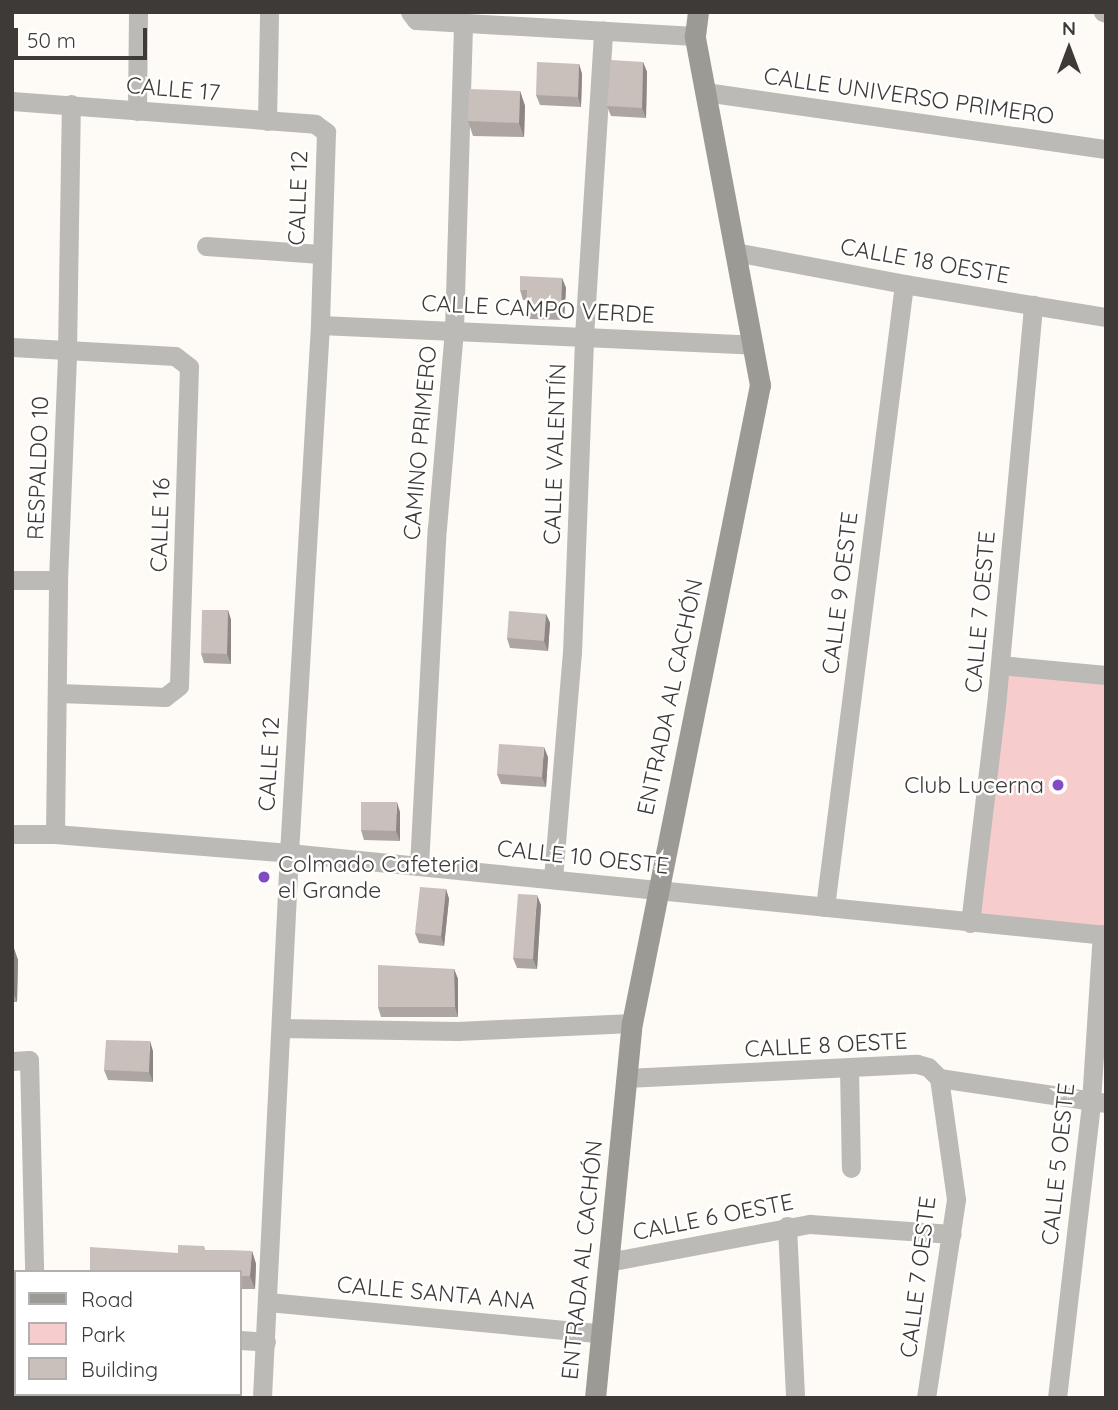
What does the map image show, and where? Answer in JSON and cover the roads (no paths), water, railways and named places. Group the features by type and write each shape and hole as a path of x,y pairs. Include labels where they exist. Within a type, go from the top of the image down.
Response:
{"street":[{"path":"137,111 138,12"},
{"path":"267,121 269,12"},
{"path":"410,12 416,20 463,23 555,20 603,31 695,37"},
{"name":"ENTRADA AL CACHÓN","path":"595,1398 599,1333 632,1023 761,385 695,37 698,12"},
{"name":"CAMINO PRIMERO","path":"419,866 428,675 454,329 463,23"},
{"name":"CALLE VALENTÍN","path":"553,878 572,653 584,336 603,31"},
{"name":"CALLE UNIVERSO PRIMERO","path":"705,92 1106,149"},
{"name":"CALLE 17","path":"12,101 315,124 326,132"},
{"name":"RESPALDO 10","path":"55,834 59,693 58,580 67,352 71,104"},
{"name":"CALLE 12","path":"262,1398 289,853 320,325 320,254 326,132"},
{"path":"206,246 320,254"},
{"name":"CALLE 18 OESTE","path":"735,252 904,284 1106,317"},
{"name":"CALLE 9 OESTE","path":"825,907 904,284"},
{"name":"CALLE 7 OESTE","path":"970,923 1000,665 1033,305"},
{"name":"CALLE CAMPO VERDE","path":"320,325 454,329 754,345"},
{"path":"12,347 67,352"},
{"name":"CALLE 16","path":"59,693 165,697 179,686 189,367 175,356 67,352"},
{"path":"12,580 58,580"},
{"path":"1000,665 1106,676"},
{"name":"CALLE 10 OESTE","path":"12,834 55,834 289,853 1104,935"},
{"name":"CALLE 5 OESTE","path":"1057,1398 1098,1103 1104,935"},
{"path":"281,1028 457,1031 632,1023"},
{"path":"21,1060 34,1270"},
{"name":"CALLE 8 OESTE","path":"626,1078 916,1064 928,1067 939,1078 1098,1103"},
{"path":"849,1068 851,1168"},
{"name":"CALLE 7 OESTE","path":"926,1398 956,1199 939,1078"},
{"name":"CALLE 6 OESTE","path":"608,1262 787,1226 810,1224 952,1234"},
{"path":"787,1226 795,1398"},
{"name":"CALLE SANTA ANA","path":"268,1302 599,1333"},
{"path":"242,1340 266,1342"}],"place":[{"name":"Club Lucerna","path":"1058,785"},
{"name":"Colmado Cafeteria el Grande","path":"264,877"}]}
